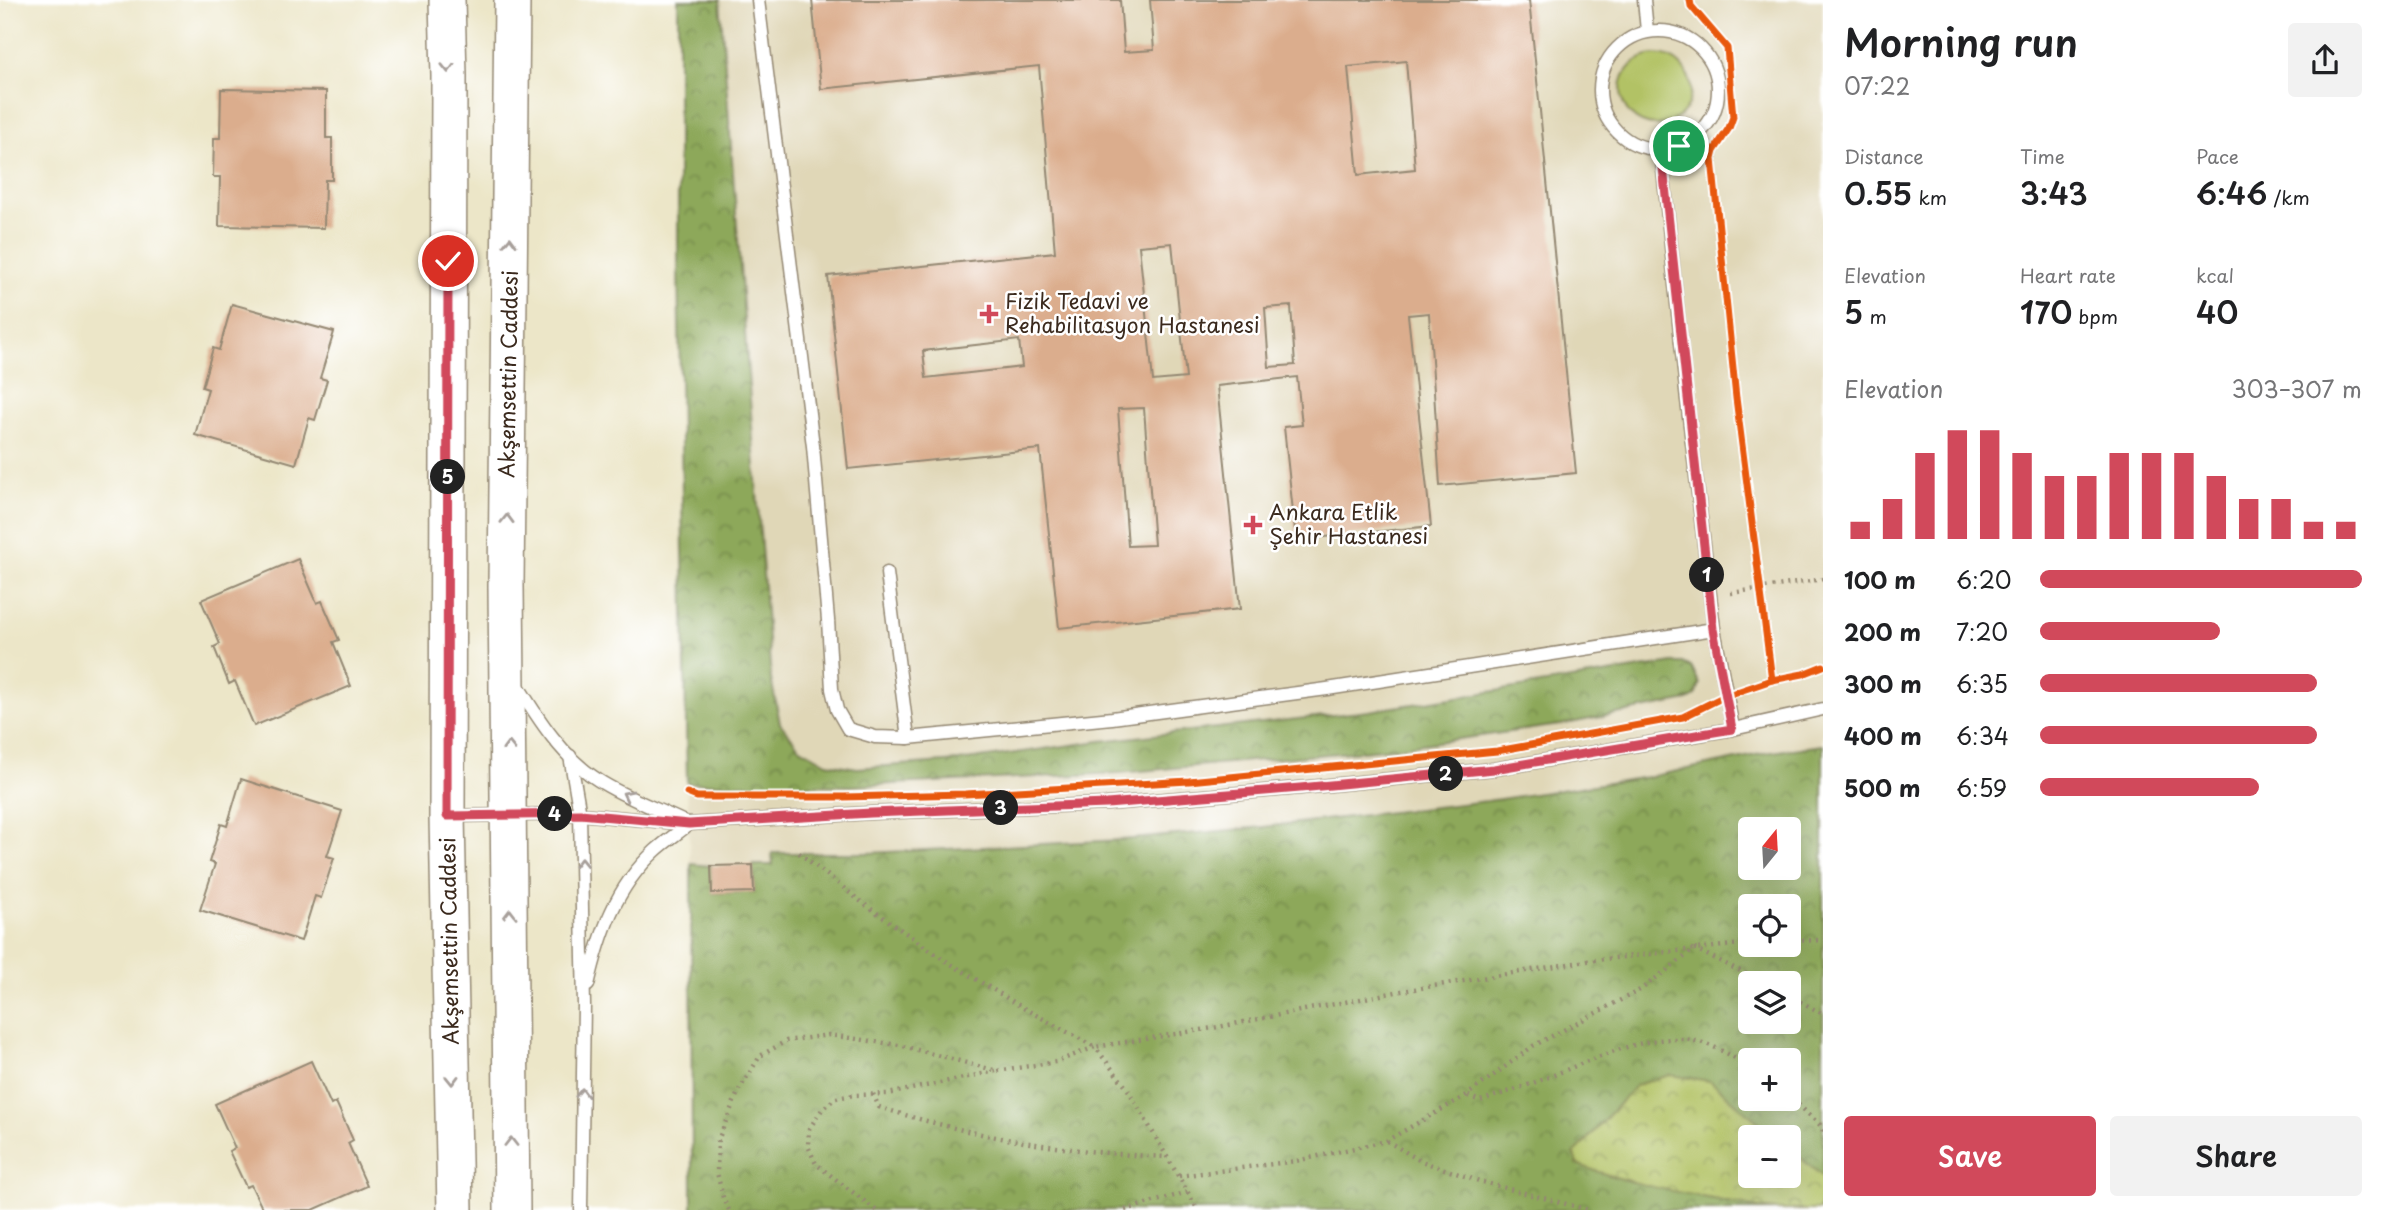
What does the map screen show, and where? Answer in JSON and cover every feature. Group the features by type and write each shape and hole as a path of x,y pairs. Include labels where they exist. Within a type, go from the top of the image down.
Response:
{"main road":[{"name":"Akşemsettin Caddesi","path":"447,0 447,816 455,1210"},
{"name":"Akşemsettin Caddesi","path":"512,0 506,586 512,1210"}],"lane":[{"path":"758,0 813,446 828,620 831,689 837,710 848,729 876,737 908,738 1112,718 1327,689 1713,629"},
{"path":"1644,0 1647,31"},
{"path":"1647,31 1673,32 1696,43 1708,55 1716,71 1719,88 1717,106 1696,137 1679,146 1661,149 1643,147 1627,140 1613,128 1604,113 1600,79 1606,62 1616,48 1630,37 1647,31"},
{"path":"1661,149 1713,629 1732,729"},
{"path":"887,573 908,738"},
{"path":"508,668 531,707 570,757 598,780 689,824"},
{"path":"447,816 580,814 689,824 871,813 1107,804 1494,769 1732,729 1823,709"},
{"path":"570,757 580,814 584,1005 580,1210"},
{"path":"584,1005 598,940 613,908 638,869 654,852 689,824"}],"path":[{"path":"1759,575 1762,601"},
{"path":"1710,597 1823,579"},
{"path":"799,853 864,904 946,961 1095,1047 1127,1088 1198,1210"},
{"path":"1801,941 1823,940"},
{"path":"876,1210 816,1164 808,1146 809,1129 823,1108 836,1098 888,1094 997,1071 1056,1062 1095,1047 1213,1028 1409,990 1587,961 1738,944"},
{"path":"1695,949 1740,971"},
{"path":"1179,1176 1296,1161 1386,1141 1467,1095 1534,1046 1640,990 1695,949"},
{"path":"1801,1002 1823,1014"},
{"path":"729,1210 717,1173 718,1140 739,1090 760,1056 786,1041 829,1035 899,1045 997,1071"},
{"path":"1467,1095 1480,1101 1601,1056 1647,1043 1681,1039 1722,1049 1738,1059"},
{"path":"873,1094 879,1107 928,1122 1041,1145 1168,1157"},
{"path":"1801,1107 1820,1125 1823,1132"},
{"path":"1386,1141 1421,1161 1479,1181 1589,1210"},
{"path":"1125,1210 1188,1192"}],"shaded area":[{"name":"Ankara Etlik Şehir Hastanesi","path":"678,0 1823,0 1823,1210 692,1210 690,852 678,267"}],"green space":[{"path":"678,0 720,0 771,679 780,723 799,747 827,763 857,768 959,761 1100,741 1369,711 1673,663 1683,663 1691,667 1700,684 1695,696 1688,700 1560,725 1394,748 1119,773 852,786 687,783 678,267"},
{"path":"1656,55 1681,65 1691,90 1681,115 1656,125 1631,115 1621,90 1631,65"},
{"path":"1823,745 1823,1210 692,1210 691,864 711,866 713,893 754,892 753,865 773,865 772,853 868,853 1121,840 1263,827 1487,801 1648,777 1771,752"},
{"path":"1670,1075 1710,1081 1738,1105 1738,1111 1745,1111 1762,1125 1738,1125 1738,1188 1801,1188 1801,1158 1823,1177 1823,1198 1819,1210 1758,1208 1643,1185 1577,1164 1574,1154 1636,1085"}],"building":[{"name":"Fizik Tedavi ve Rehabilitasyon Hastanesi","path":"812,0 1120,0 1124,52 1154,50 1150,0 1529,0 1576,473 1440,486 1429,313 1408,315 1431,526 1296,540 1284,427 1302,425 1297,377 1217,386 1240,609 1059,628 1040,449 848,469 828,276 1055,252 1039,66 821,89","holes":["1406,61 1415,169 1358,175 1348,67","1172,243 1186,378 1153,381 1139,246","1291,306 1295,365 1269,367 1265,308","1019,340 1022,367 926,378 923,351","1144,408 1154,545 1128,546 1118,409"]},
{"path":"221,89 326,91 326,138 332,138 332,180 325,180 324,228 219,226 220,177 213,177 214,138 220,138"},
{"path":"232,304 334,332 320,378 327,380 315,420 309,418 296,464 195,435 208,389 202,387 213,348 219,350"},
{"path":"298,559 317,603 322,601 339,640 333,642 351,686 254,726 235,681 229,684 214,647 220,644 201,600"},
{"path":"241,779 342,811 327,856 334,858 321,898 315,896 301,941 200,910 215,864 209,862 221,824 227,826"},
{"path":"753,865 754,892 712,893 711,866"},
{"path":"311,1061 331,1105 336,1102 353,1140 348,1143 367,1186 313,1210 263,1210 251,1185 246,1187 229,1151 235,1148 215,1104"}],"cycle path":[{"path":"1690,0 1691,6 1727,48 1733,117 1712,159 1736,398 1772,680"},
{"path":"687,793 697,797 965,794 1189,781 1497,751 1683,717 1725,696 1823,666"}],"place":[{"name":"Fizik Tedavi ve Rehabilitasyon Hastanesi","path":"989,314"},
{"name":"Ankara Etlik Şehir Hastanesi","path":"1253,525"}],"route":[{"path":"448,261 447,816 580,814 689,824 871,813 1107,804 1300,788 1494,769 1732,729 1713,629 1661,149 1679,146"}]}
